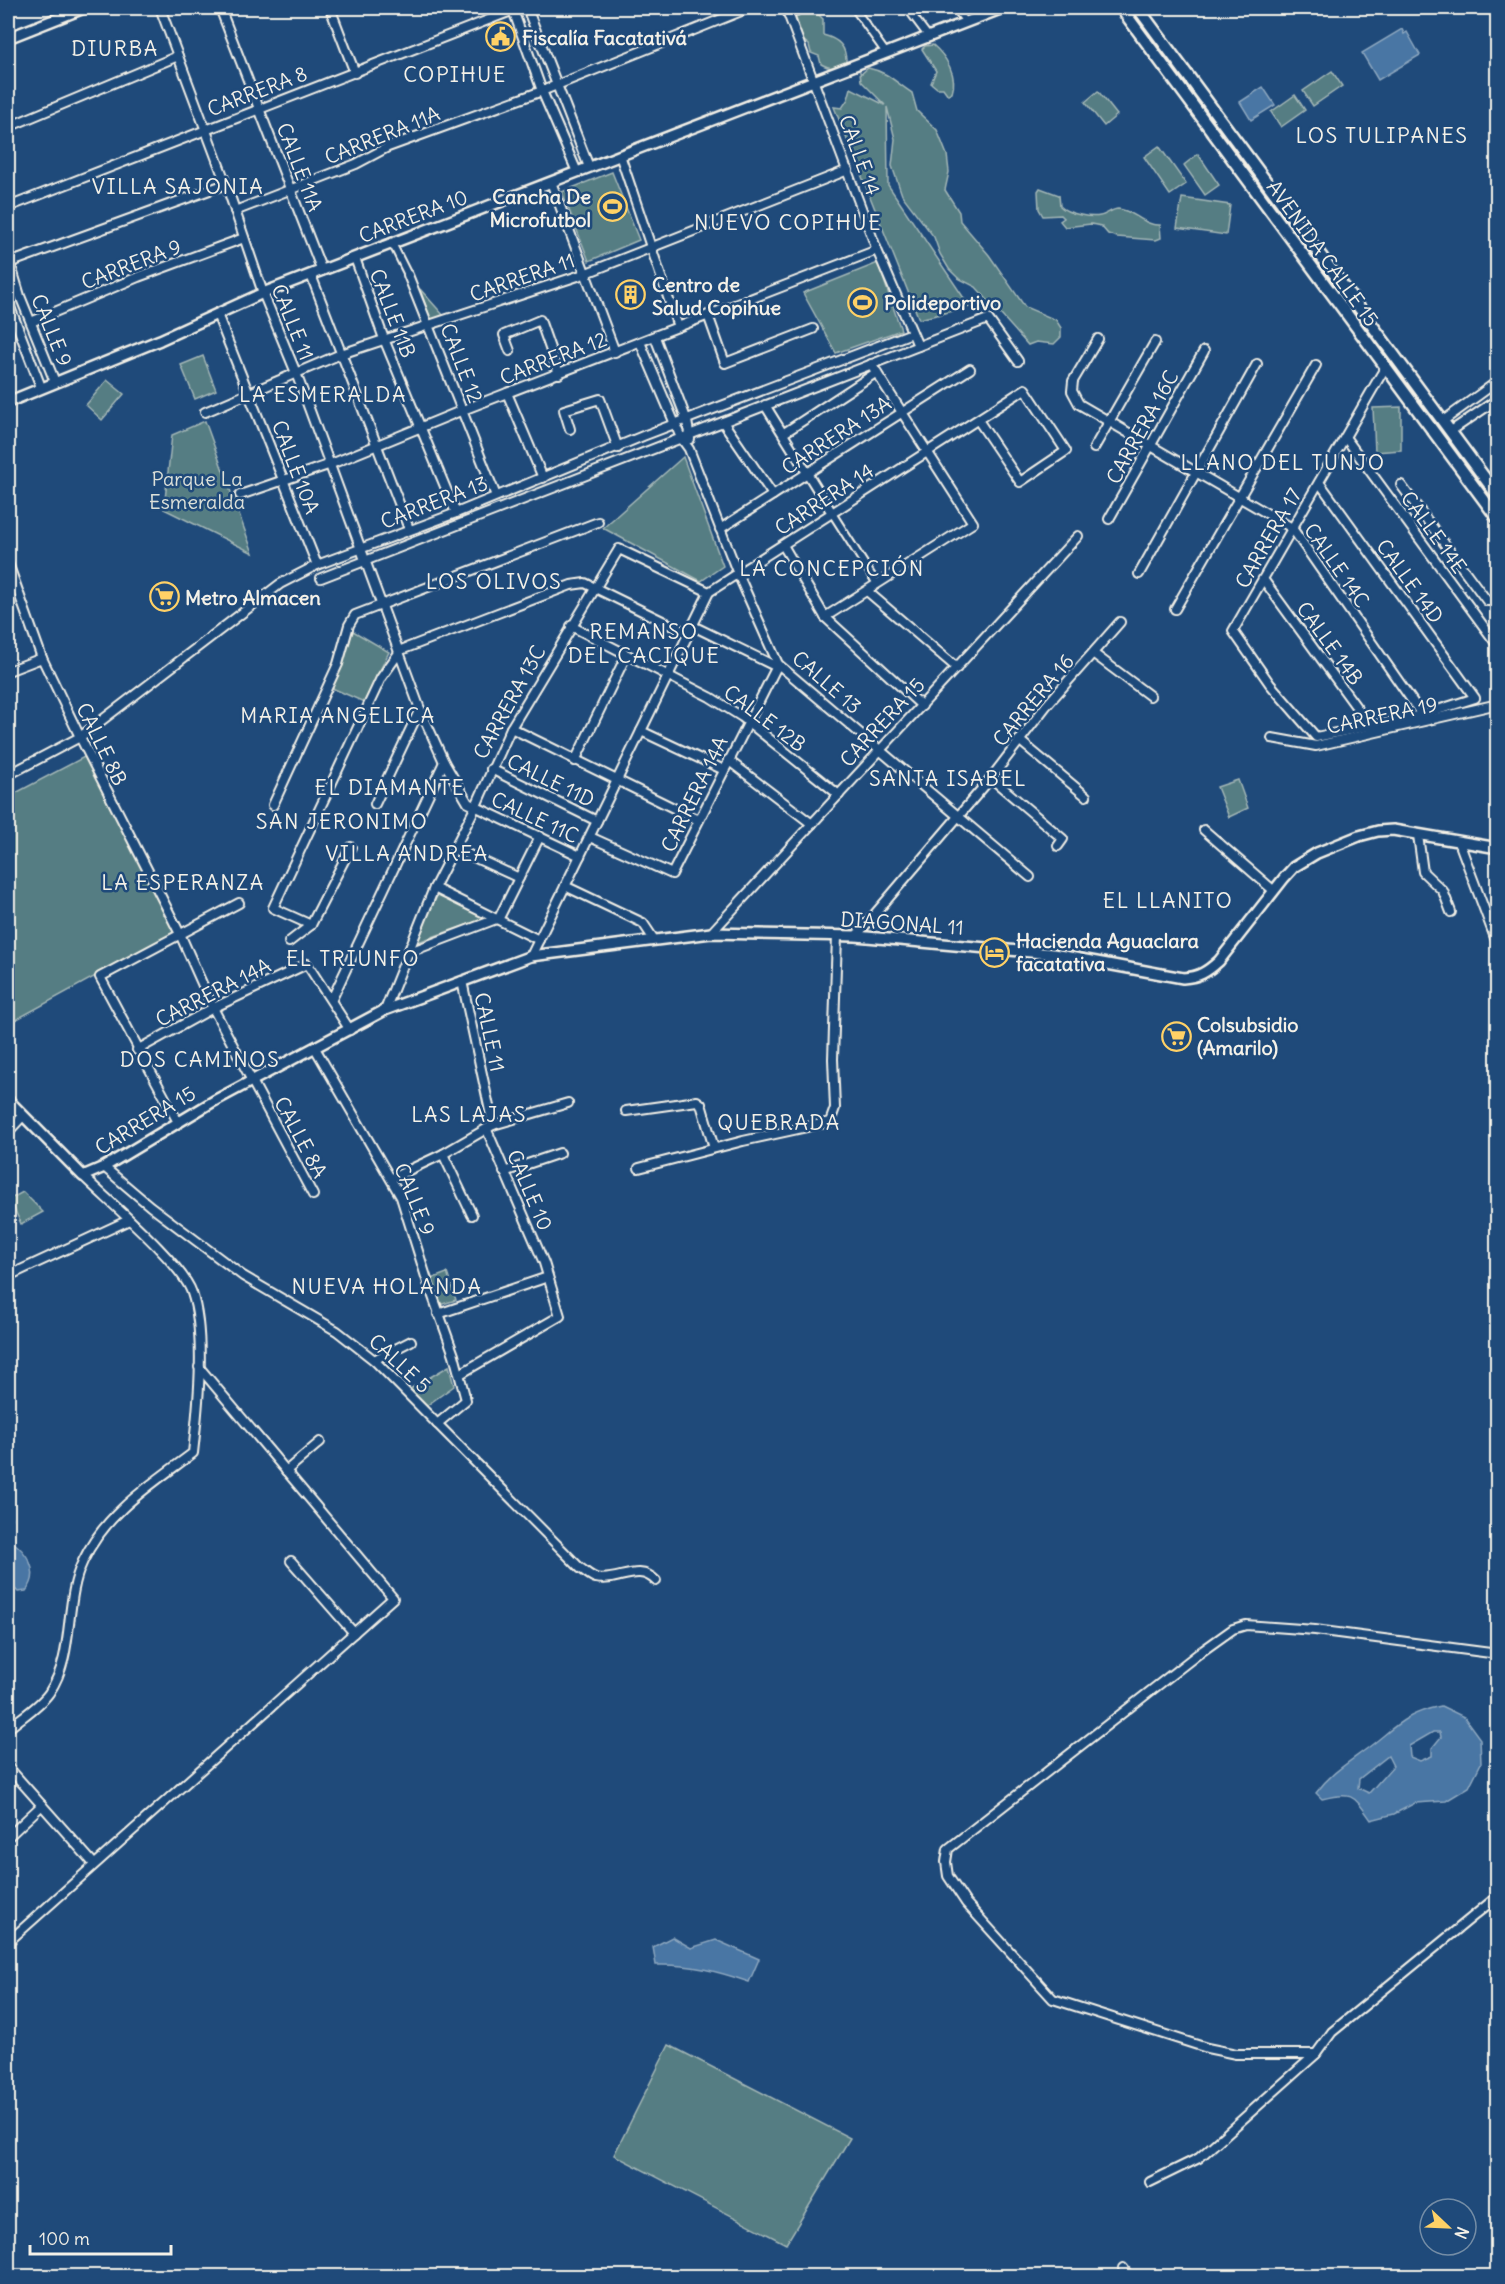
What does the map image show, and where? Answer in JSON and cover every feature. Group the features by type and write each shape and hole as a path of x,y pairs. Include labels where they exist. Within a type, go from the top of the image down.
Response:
{"main road":[{"name":"AVENIDA CALLE 15","path":"1121,8 1497,519"},
{"name":"AVENIDA CALLE 15","path":"1138,8 1398,358 1497,496"},
{"path":"1385,368 1398,358"}],"street":[{"path":"8,38 84,8"},
{"name":"CALLE 11","path":"160,8 226,184 263,293 297,373 401,650 420,709 461,793 475,808"},
{"name":"CALLE 11A","path":"220,8 322,271"},
{"path":"330,8 355,73"},
{"path":"527,8 589,167"},
{"path":"542,91 749,8"},
{"path":"788,11 801,8"},
{"path":"854,8 886,53"},
{"path":"907,8 928,36"},
{"path":"955,8 966,22"},
{"name":"CARRERA 10","path":"8,402 263,293 1003,8"},
{"path":"516,9 542,91 577,172"},
{"name":"CARRERA 8","path":"8,207 259,107 355,73 501,11 516,9"},
{"name":"CALLE 14","path":"788,11 878,250 918,346"},
{"path":"8,127 178,56"},
{"name":"CARRERA 11A","path":"235,211 356,164 388,147 542,91"},
{"path":"620,155 678,327"},
{"name":"CARRERA 11","path":"205,412 341,354 584,274 848,170"},
{"path":"551,182 615,352"},
{"path":"8,260 226,184"},
{"name":"CARRERA 9","path":"30,322 138,277 244,238"},
{"name":"CALLE 12","path":"392,243 430,325 496,496"},
{"name":"CARRERA 12","path":"240,495 331,464 376,444 878,250"},
{"name":"CALLE 11B","path":"355,258 384,339 456,513"},
{"name":"CALLE 9","path":"8,260 55,382"},
{"path":"311,275 409,530"},
{"name":"CALLE 9","path":"8,303 41,387"},
{"name":"CALLE 10A","path":"217,314 317,566"},
{"path":"708,315 725,363 813,329"},
{"name":"CARRERA 13","path":"321,578 988,319 1018,362"},
{"path":"510,351 504,335 540,320 560,374"},
{"name":"CARRERA 13","path":"8,775 80,737 279,584 362,548 912,333"},
{"name":"CALLE 13","path":"655,337 687,421 690,434 689,449"},
{"name":"CALLE 14C","path":"1098,339 1073,381 1072,392 1079,405 1292,528 1422,716"},
{"name":"CALLE 13","path":"640,342 675,425 689,449 738,574 778,665 1030,877"},
{"path":"1094,448 1155,342"},
{"name":"CARRERA 16C","path":"1109,519 1204,351"},
{"path":"825,617 972,523 929,451 871,364"},
{"path":"1139,574 1257,364"},
{"path":"1174,609 1316,365"},
{"name":"CARRERA 17","path":"1370,726 1316,737 1270,684 1233,631 1385,368"},
{"name":"CARRERA 13A","path":"720,529 970,369"},
{"path":"784,433 877,372"},
{"path":"1443,421 1497,381"},
{"name":"CARRERA 14","path":"709,592 1025,389 1066,451 1020,482 978,420"},
{"path":"507,393 543,478"},
{"path":"570,429 564,410 600,399 618,448"},
{"path":"1451,431 1497,399"},
{"path":"765,405 877,584"},
{"path":"723,422 773,495"},
{"name":"CALLE 14E","path":"1345,437 1497,646"},
{"name":"CALLE 14D","path":"1319,482 1475,698 1422,716"},
{"path":"1401,485 1487,601 1497,601"},
{"path":"273,805 338,664 349,625 356,615 598,522"},
{"name":"CARRERA 15","path":"711,933 1078,536"},
{"path":"783,545 825,617 922,706"},
{"name":"CARRERA 13C","path":"385,1010 435,888 475,808 511,728 619,549 709,592"},
{"name":"CALLE 8B","path":"8,562 42,658 180,934"},
{"name":"CALLE 14B","path":"1263,579 1370,726"},
{"path":"311,925 273,908 381,678 401,650 571,585 585,583 691,630 778,665"},
{"path":"867,591 957,668"},
{"path":"531,956 709,592"},
{"name":"CARRERA 16","path":"856,936 1120,622"},
{"name":"CALLE 12B","path":"571,626 710,697 839,795"},
{"path":"1094,654 1150,696"},
{"path":"574,761 626,656"},
{"path":"8,671 42,658"},
{"name":"CARRERA 14A","path":"590,837 672,874 778,665"},
{"name":"CARRERA 19","path":"1272,738 1316,746 1497,704"},
{"path":"375,804 420,709"},
{"path":"1370,726 1422,716"},
{"path":"511,728 616,782 698,820"},
{"path":"641,731 724,770"},
{"path":"1019,741 1086,796"},
{"path":"728,760 812,824"},
{"path":"350,1030 332,999 444,762"},
{"name":"CALLE 11D","path":"491,769 597,821"},
{"path":"991,778 1063,840 1058,846"},
{"name":"CALLE 11C","path":"475,808 580,856"},
{"path":"1204,830 1273,890"},
{"name":"DIAGONAL 11","path":"462,981 531,956 653,938 711,933 856,936 1053,954 1183,978 1193,977 1207,972 1219,961 1273,890 1303,860 1359,836 1393,830 1497,848"},
{"path":"1418,835 1423,872 1443,891 1451,912"},
{"path":"407,952 499,918 540,836"},
{"path":"1459,842 1497,946"},
{"path":"290,942 311,925 351,847"},
{"path":"454,848 519,878"},
{"path":"565,886 643,924 653,938"},
{"path":"435,888 539,940"},
{"path":"178,1122 137,1050 100,977 239,903"},
{"name":"CALLE 8A","path":"180,934 213,1008 313,1195"},
{"path":"639,1168 714,1148 830,1122 835,1108 833,1059 837,936"},
{"name":"CARRERA 14A","path":"137,1050 213,1008 304,965 311,966 332,999"},
{"name":"CALLE 11","path":"462,981 490,1127"},
{"name":"CARRERA 15","path":"83,1176 104,1167 178,1122 385,1010 462,981"},
{"name":"CALLE 9","path":"315,1048 401,1197 438,1314 460,1374 466,1400 437,1424"},
{"path":"8,1100 175,1267 192,1291 197,1320 200,1392 193,1453 104,1524 82,1561 72,1592 63,1666 48,1695 8,1729"},
{"path":"626,1111 697,1101 701,1104 714,1148"},
{"path":"392,1178 443,1154 490,1127 568,1103"},
{"path":"8,1132 23,1116"},
{"name":"CALLE 10","path":"460,1374 560,1316 544,1263 504,1172 490,1127"},
{"path":"504,1172 560,1153"},
{"path":"443,1154 472,1215"},
{"name":"CALLE 5","path":"104,1167 150,1206 243,1276 338,1331 374,1360 580,1568 596,1578 638,1572 648,1573 656,1581"},
{"path":"8,1276 129,1220"},
{"path":"438,1314 548,1277"},
{"path":"374,1360 411,1341"},
{"path":"8,1942 393,1598 199,1367"},
{"path":"286,1471 320,1442"},
{"path":"291,1561 354,1633"},
{"path":"1316,2054 1236,2054 1208,2048 1053,1999 966,1903 948,1876 946,1862 948,1850 1233,1629 1246,1625 1315,1630 1497,1654"},
{"path":"8,1767 94,1864"},
{"path":"8,1837 42,1806"},
{"path":"1150,2182 1199,2157 1316,2054 1332,2032 1497,1896"},
{"path":"1123,2268 1129,2277"}],"green space":[{"path":"814,10 823,19 823,35 837,41 843,48 846,64 834,68 821,64 819,56 811,53 809,45 803,40 796,18 802,13"},
{"path":"933,45 942,55 952,73 952,93 948,95 943,88 937,88 931,83 936,71 922,49"},
{"path":"868,68 886,75 912,93 917,111 937,130 947,155 949,172 945,190 959,212 960,221 989,255 1025,307 1056,320 1061,328 1061,337 1054,344 1036,342 1028,345 976,287 958,278 949,269 934,237 902,195 892,166 895,139 887,107 888,185 970,307 919,319 834,107 842,108 851,88 885,105 861,81 860,72"},
{"path":"1332,71 1342,86 1313,106 1303,91"},
{"path":"1098,91 1117,115 1104,126 1085,102"},
{"path":"1295,95 1305,110 1281,127 1271,112"},
{"path":"1159,146 1186,184 1170,195 1144,157"},
{"path":"1198,154 1219,185 1205,195 1184,165"},
{"path":"612,172 639,240 589,261 562,192"},
{"path":"1040,188 1059,195 1060,206 1073,213 1096,216 1116,209 1129,212 1149,223 1160,225 1161,238 1156,240 1117,237 1108,234 1101,226 1091,224 1065,227 1060,221 1064,218 1061,215 1043,216 1039,209 1038,191"},
{"path":"1182,198 1230,205 1226,235 1177,228"},
{"path":"878,263 901,330 836,353 803,293"},
{"path":"420,289 444,316 431,321"},
{"path":"203,356 216,390 195,399 181,365"},
{"path":"107,380 124,394 102,420 86,405"},
{"path":"1401,407 1401,450 1375,452 1373,408"},
{"name":"Parque La Esmeralda","path":"205,421 253,553 164,509 172,435"},
{"path":"683,457 723,566 701,581 603,528"},
{"path":"353,631 389,652 364,702 332,688"},
{"path":"88,755 176,932 8,1024 8,797"},
{"path":"1238,780 1248,808 1229,817 1217,787"},
{"path":"438,894 486,918 415,943"},
{"path":"23,1192 43,1212 21,1224 10,1199"},
{"path":"447,1273 456,1300 439,1305 431,1279"},
{"path":"449,1366 454,1386 426,1406 410,1389"},
{"path":"669,2045 850,2138 786,2244 614,2155"}],"water":[{"path":"1402,29 1404,34 1407,32 1420,55 1378,80 1362,53"},
{"path":"1263,87 1275,105 1251,120 1240,102"},
{"path":"8,1510 11,1518 8,1528"},
{"path":"8,1528 10,1540 22,1550 32,1569 31,1584 26,1591 18,1592 8,1582 8,1568 13,1558 8,1548"},
{"path":"1441,1706 1464,1717 1480,1739 1481,1763 1469,1787 1446,1801 1415,1803 1394,1814 1371,1820 1361,1805 1352,1798 1340,1796 1322,1799 1316,1793 1327,1780 1399,1723 1428,1709","holes":["1433,1732 1440,1732 1441,1737 1432,1748 1432,1756 1420,1761 1410,1757 1409,1746","1388,1756 1393,1766 1369,1793 1358,1788 1359,1779"]},
{"path":"672,1937 691,1948 716,1940 759,1959 749,1982 703,1969 656,1965 653,1947"}],"place":[{"name":"Fiscalía Facatativá","path":"501,37"},
{"name":"Cancha De Microfutbol","path":"612,207"},
{"name":"Centro de Salud Copihue","path":"631,295"},
{"name":"Polideportivo","path":"863,302"},
{"name":"Metro Almacen","path":"164,597"},
{"name":"Hacienda Aguaclara facatativa","path":"995,952"},
{"name":"Colsubsidio (Amarilo)","path":"1176,1036"}],"district":[{"name":"DIURBA","path":"115,48"},
{"name":"COPIHUE","path":"455,74"},
{"name":"LOS TULIPANES","path":"1382,135"},
{"name":"VILLA SAJONIA","path":"178,186"},
{"name":"NUEVO COPIHUE","path":"788,222"},
{"name":"LA ESMERALDA","path":"323,394"},
{"name":"LLANO DEL TUNJO","path":"1283,462"},
{"name":"LA CONCEPCIÓN","path":"832,568"},
{"name":"LOS OLIVOS","path":"494,581"},
{"name":"REMANSO DEL CACIQUE","path":"644,643"},
{"name":"MARIA ANGELICA","path":"338,715"},
{"name":"SANTA ISABEL","path":"948,778"},
{"name":"EL DIAMANTE","path":"390,787"},
{"name":"SAN JERONIMO","path":"342,821"},
{"name":"VILLA ANDREA","path":"407,853"},
{"name":"LA ESPERANZA","path":"183,882"},
{"name":"EL LLANITO","path":"1168,900"},
{"name":"EL TRIUNFO","path":"353,958"},
{"name":"DOS CAMINOS","path":"200,1059"},
{"name":"LAS LAJAS","path":"469,1114"},
{"name":"QUEBRADA","path":"779,1122"},
{"name":"NUEVA HOLANDA","path":"387,1286"}]}
